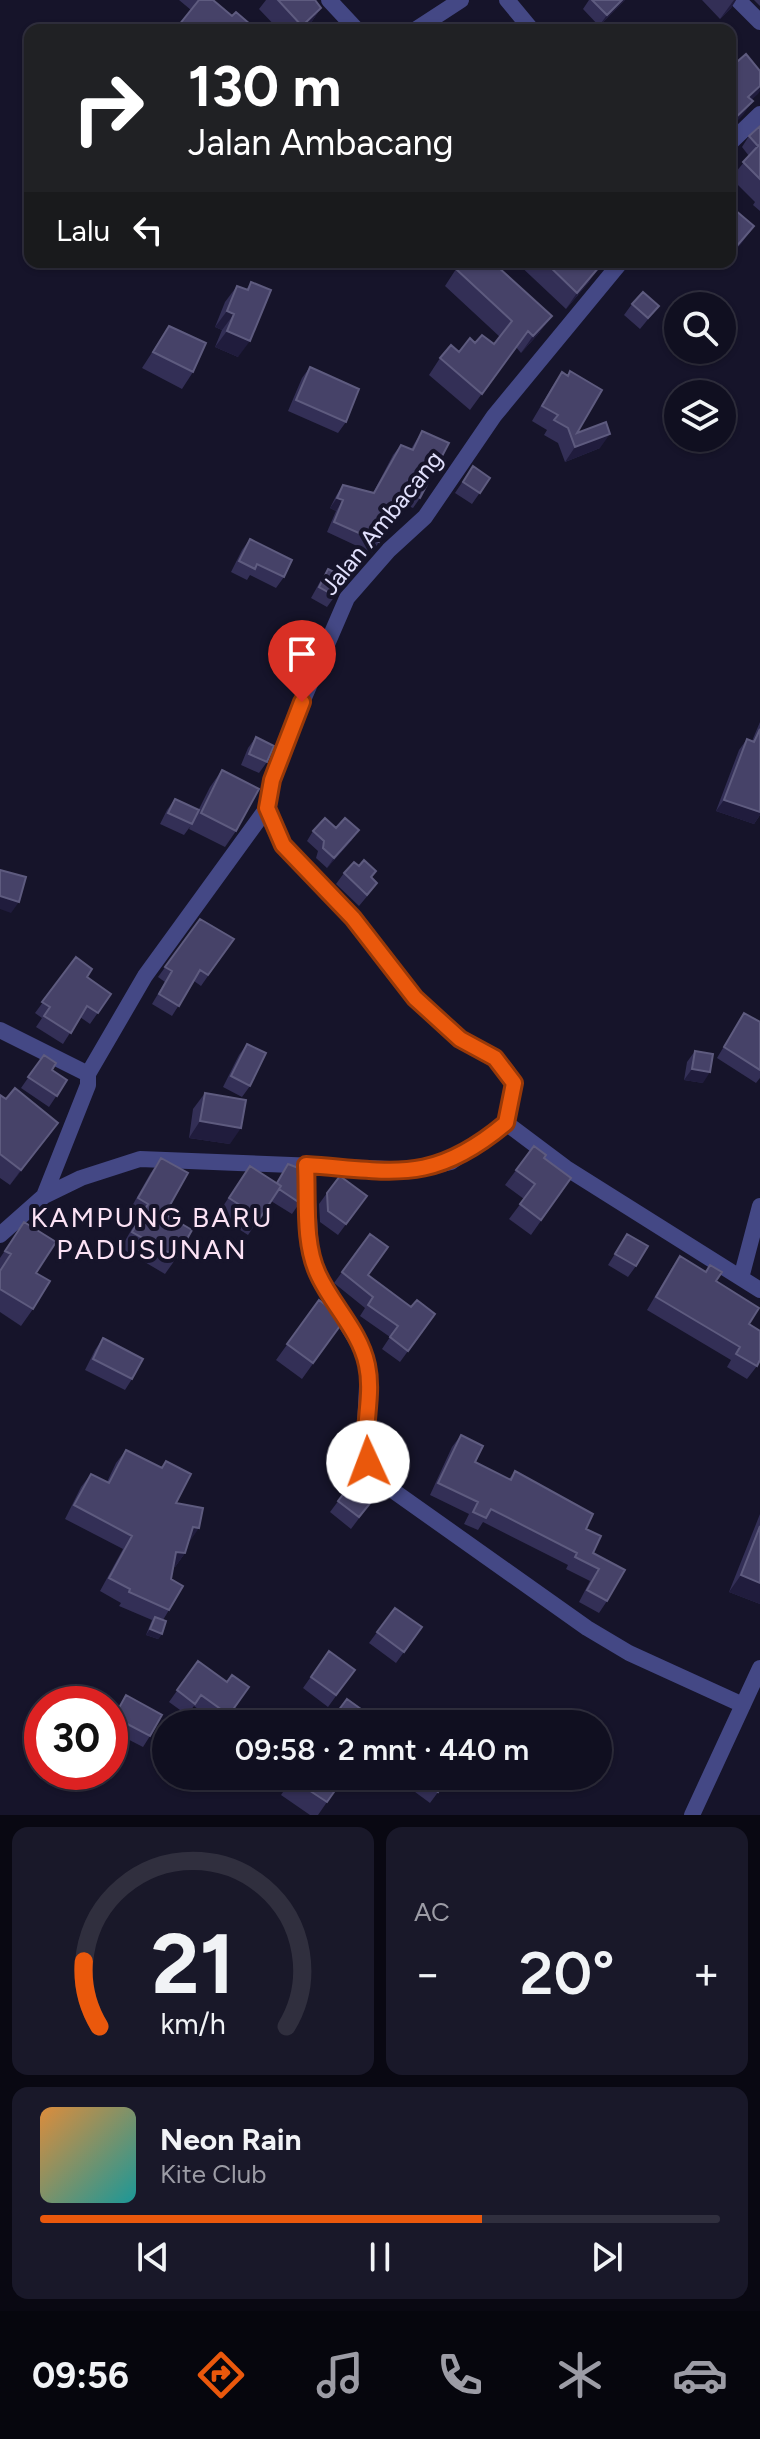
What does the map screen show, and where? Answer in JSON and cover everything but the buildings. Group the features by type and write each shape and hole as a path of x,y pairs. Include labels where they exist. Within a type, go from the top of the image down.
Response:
{"street":[{"path":"329,0 351,24"},
{"path":"424,24 461,0"},
{"path":"507,0 527,24"},
{"path":"738,0 760,22"},
{"path":"736,137 760,114"},
{"name":"Jalan Ambacang","path":"267,808 272,780 293,723 347,598 389,550 425,517 494,416 616,268"},
{"path":"44,1196 88,1085 88,1074 145,976 267,808"},
{"path":"0,1235 44,1196 81,1178 140,1159 383,1171 436,1166 466,1154 506,1123 514,1083 507,1071 495,1058 460,1039 415,998 353,918 283,845 267,808"},
{"path":"0,1030 88,1074"},
{"path":"506,1123 566,1168 760,1290"},
{"path":"306,1165 311,1253 324,1287 363,1351 368,1368 364,1444 368,1462 395,1492 587,1628 629,1653 743,1705"},
{"path":"741,1278 760,1206"},
{"path":"692,1815 760,1668"}],"district":[{"name":"KAMPUNG BARU PADUSUNAN","path":"152,1233"}],"route":[{"path":"302,702 272,780 267,808 283,845 353,918 430,1014 460,1039 495,1058 514,1083 506,1123 488,1139 451,1162 416,1170 383,1171 306,1165 311,1253 316,1271 352,1330 368,1368 364,1444 368,1462"}]}
